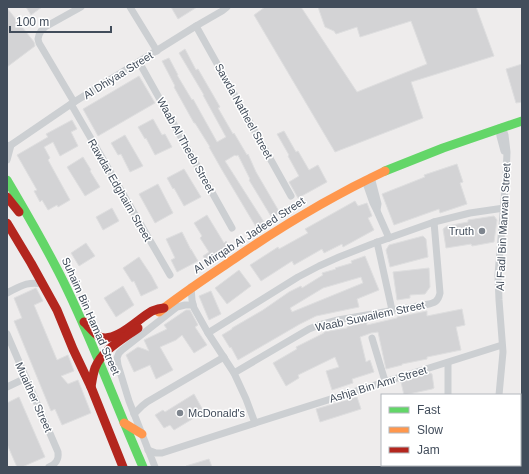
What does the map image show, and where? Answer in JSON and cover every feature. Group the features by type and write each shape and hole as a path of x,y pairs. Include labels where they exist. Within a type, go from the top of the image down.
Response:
{"main road":[{"name":"Al Mirqab Al Jadeed Street","path":"91,387 96,364 108,351 191,287 301,214 404,162 451,144 522,121"},
{"name":"Suhaim Bin Hamad Street","path":"7,180 34,225 67,289 143,467"},
{"path":"7,197 24,218 34,225"},
{"path":"7,223 57,310 91,387 123,467"},
{"path":"81,320 98,335 111,338 152,311 164,308"},
{"path":"124,422 142,434"},
{"path":"118,455 125,459 132,467"}],"street":[{"name":"Rawdat Edghaim Street","path":"81,7 41,30 38,39 39,43 170,275"},
{"path":"130,7 157,51"},
{"name":"Al Dhiyaa Street","path":"7,160 9,145 73,103 227,7"},
{"name":"Sawda Natheel Street","path":"196,26 291,196"},
{"name":"Waab Al Theeb Street","path":"139,62 232,228"},
{"name":"Al Fadl Bin Marwan Street","path":"499,394 503,357 498,281 506,177 505,135 500,127"},
{"path":"368,179 373,203 388,238"},
{"path":"208,333 298,277 339,257 434,222 470,213 504,208"},
{"name":"Waab Suwailem Street","path":"234,373 309,329 319,325 436,301 439,298 440,293 434,222"},
{"path":"377,242 392,310"},
{"path":"25,284 30,274 31,263"},
{"path":"7,293 25,284 43,284"},
{"path":"191,287 193,305 196,312 234,373 255,423"},
{"name":"Suhaim Bin Hamad Street","path":"154,466 129,401 117,358 122,350 177,307 193,305"},
{"name":"Muaither Street","path":"7,334 59,456 54,465 49,467"},
{"path":"372,338 385,381"},
{"name":"Ashja Bin Amr Street","path":"148,450 156,453 162,453 502,345"},
{"path":"134,414 147,402 224,357"},
{"path":"448,363 448,394"},
{"path":"7,387 26,378"},
{"path":"129,401 141,403 147,402"},
{"path":"154,466 156,459 162,453"}],"building":[{"path":"26,7 42,7 31,15"},
{"path":"171,7 197,7 178,19"},
{"path":"265,7 301,7 357,92 427,64 411,21 360,37 357,27 336,34 334,31 325,27 318,7 476,7 494,56 411,82 423,118 335,152 254,15"},
{"path":"7,8 34,42 35,46 7,67"},
{"path":"185,49 196,70 198,69 220,107 218,108 233,134 234,133 247,155 248,154 256,172 280,213 272,218 249,180 250,179 238,155 235,155 225,161 264,222 256,227 210,147 194,123 174,87 175,86 162,61 169,58 177,75 192,100 193,99 217,142 226,137 204,95 179,53"},
{"path":"522,64 522,102 516,103 506,69"},
{"path":"139,76 155,103 98,136 83,109"},
{"path":"153,119 162,135 165,134 172,147 155,155 138,127"},
{"path":"72,120 77,129 71,132 78,146 60,156 53,142 44,147 50,158 48,160 70,200 58,207 57,205 48,210 42,200 40,202 34,191 37,190 17,155 48,137 46,134"},
{"path":"284,131 296,152 298,151 309,170 318,165 327,182 298,198 289,182 299,176 277,134"},
{"path":"125,135 143,166 130,172 121,154 118,155 111,143"},
{"path":"83,157 100,187 85,196 67,167"},
{"path":"457,164 463,182 460,183 467,204 440,213 439,209 394,225 382,194 425,177 424,175"},
{"path":"184,169 201,197 184,206 167,178"},
{"path":"158,184 173,213 155,223 139,194"},
{"path":"355,201 358,206 367,203 372,216 368,218 374,230 343,247 342,244 324,253 322,249 294,265 292,261 261,281 250,265 278,247 279,249 308,233 305,229"},
{"path":"112,208 119,221 103,230 96,217"},
{"path":"207,215 224,243 226,241 230,247 207,262 203,256 209,252 200,238 202,236 194,223"},
{"path":"494,216 497,220 494,242 472,246 471,244 446,248 443,229 447,226 468,222 468,220"},
{"path":"182,232 198,261 177,272 171,260 175,258 166,239"},
{"path":"423,236 426,239 428,257 390,267 386,250 389,245"},
{"path":"86,243 95,256 79,266 71,253"},
{"path":"365,256 379,290 357,299 359,307 316,316 238,360 222,335 289,292 301,286 302,288 323,275 322,273 352,263 351,261","holes":["361,277 363,283 292,312 290,308 323,288"]},
{"path":"139,257 158,288 141,296 134,281 132,282 123,268"},
{"path":"429,268 430,287 425,294 410,295 410,298 397,300 393,272"},
{"path":"239,270 251,286 227,304 215,288"},
{"path":"123,286 134,305 116,317 104,298"},
{"path":"36,288 43,301 34,305 57,360 68,355 74,371 61,376 68,384 78,380 91,413 62,425 55,409 51,411 14,321 22,318 14,298"},
{"path":"211,291 221,314 209,320 199,296"},
{"path":"462,309 465,325 456,327 461,350 427,357 427,359 386,369 378,332 371,333 360,337 366,362 370,360 374,372 352,379 353,383 332,390 326,371 339,367 335,357 298,375 299,378 286,386 273,363 297,349 296,347 324,332 347,328 367,322 367,325 427,311 427,316"},
{"path":"186,310 190,310 198,325 195,327 207,345 194,353 182,335 176,340 160,347 173,370 156,379 150,365 134,372 126,355 138,347 149,351 144,340 167,329 164,325"},
{"path":"430,373 432,374 434,388 404,394 401,382"},
{"name":"McDonald's","path":"194,394 204,412 174,430 170,425 164,428 155,415 163,410 165,412"},
{"path":"19,397 45,457 22,467 17,467 7,444 7,403"},
{"path":"357,397 361,409 320,422 316,409"},
{"path":"209,459 212,467 186,466"}],"traffic: fast":[{"path":"385,171 443,148 522,121"},
{"path":"7,180 46,247 67,289 143,467"}],"traffic: slow":[{"path":"159,312 206,278 289,223 327,201 385,171"},
{"path":"124,423 142,434"}],"traffic: jam":[{"path":"7,197 19,212"},
{"path":"7,223 57,310 91,387 123,467"},
{"path":"84,322 98,336 106,338 127,329 152,311 164,308"},
{"path":"91,387 93,375 98,362 108,350 138,328"}],"place":[{"name":"Truth","path":"482,231"},
{"name":"McDonald's","path":"180,413"}]}
